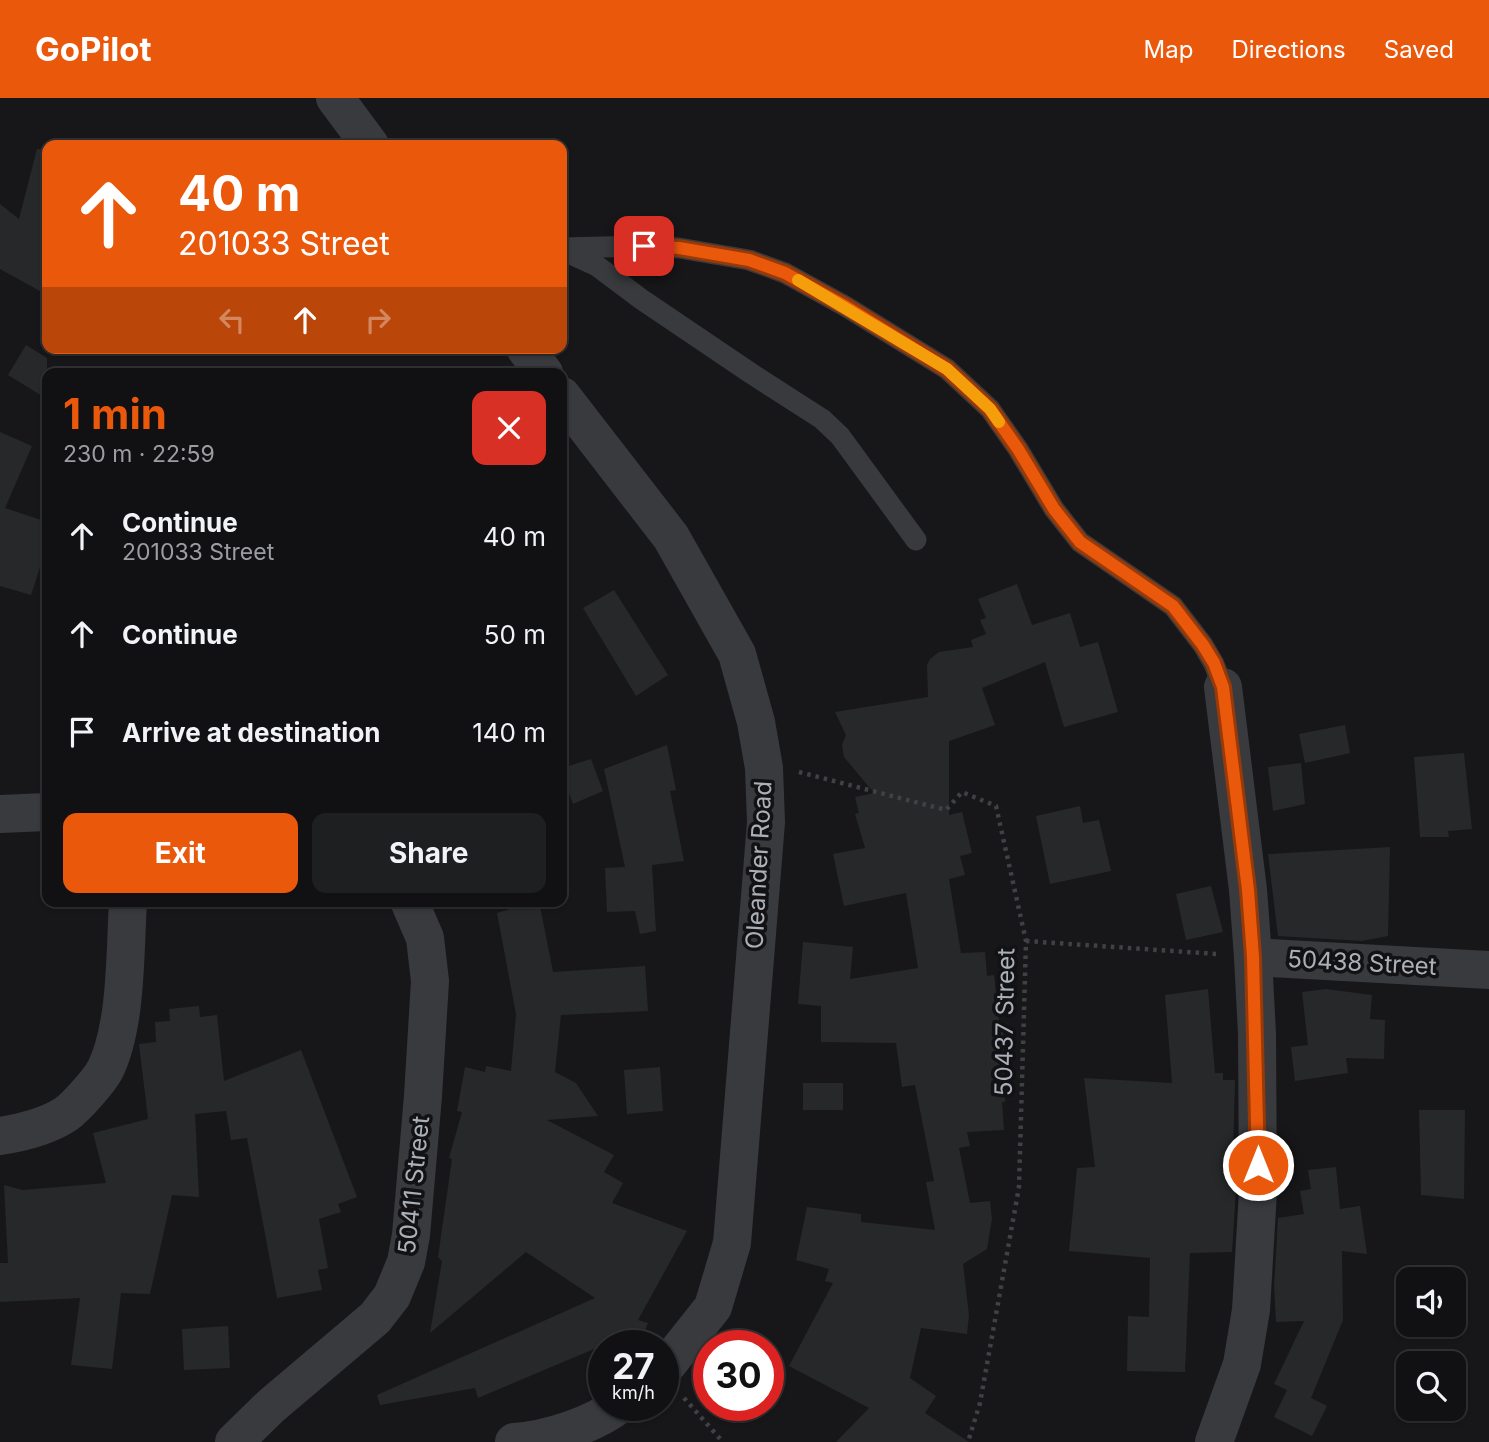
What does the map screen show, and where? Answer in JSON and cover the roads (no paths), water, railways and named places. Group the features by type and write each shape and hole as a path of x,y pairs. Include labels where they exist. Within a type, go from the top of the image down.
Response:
{"street":[{"path":"335,98 366,140"},
{"path":"530,354 540,368"},
{"name":"Oleander Road","path":"567,402 671,537 699,583 737,654 756,722 764,768 766,822 732,1243 713,1307 679,1369"},
{"path":"1214,1442 1241,1364 1251,1310 1258,1191 1257,1034 1253,957 1248,890 1223,687"},
{"path":"0,814 42,812"},
{"path":"0,1136 37,1126 66,1114 104,1071 116,1037 123,985 128,907"},
{"name":"50411 Street","path":"234,1442 271,1406 375,1318 392,1296 407,1262 423,1096 430,981 425,938 412,907"},
{"name":"50438 Street","path":"1253,957 1489,970"},
{"path":"514,1442 528,1441 592,1421"}],"lane":[{"path":"567,249 644,246 679,248 749,260 785,273 845,306 947,369 990,409 1054,509 1080,542 1173,606 1203,645 1214,663 1223,687"},
{"path":"567,251 597,266 752,374 822,419 840,436 916,540"}]}
